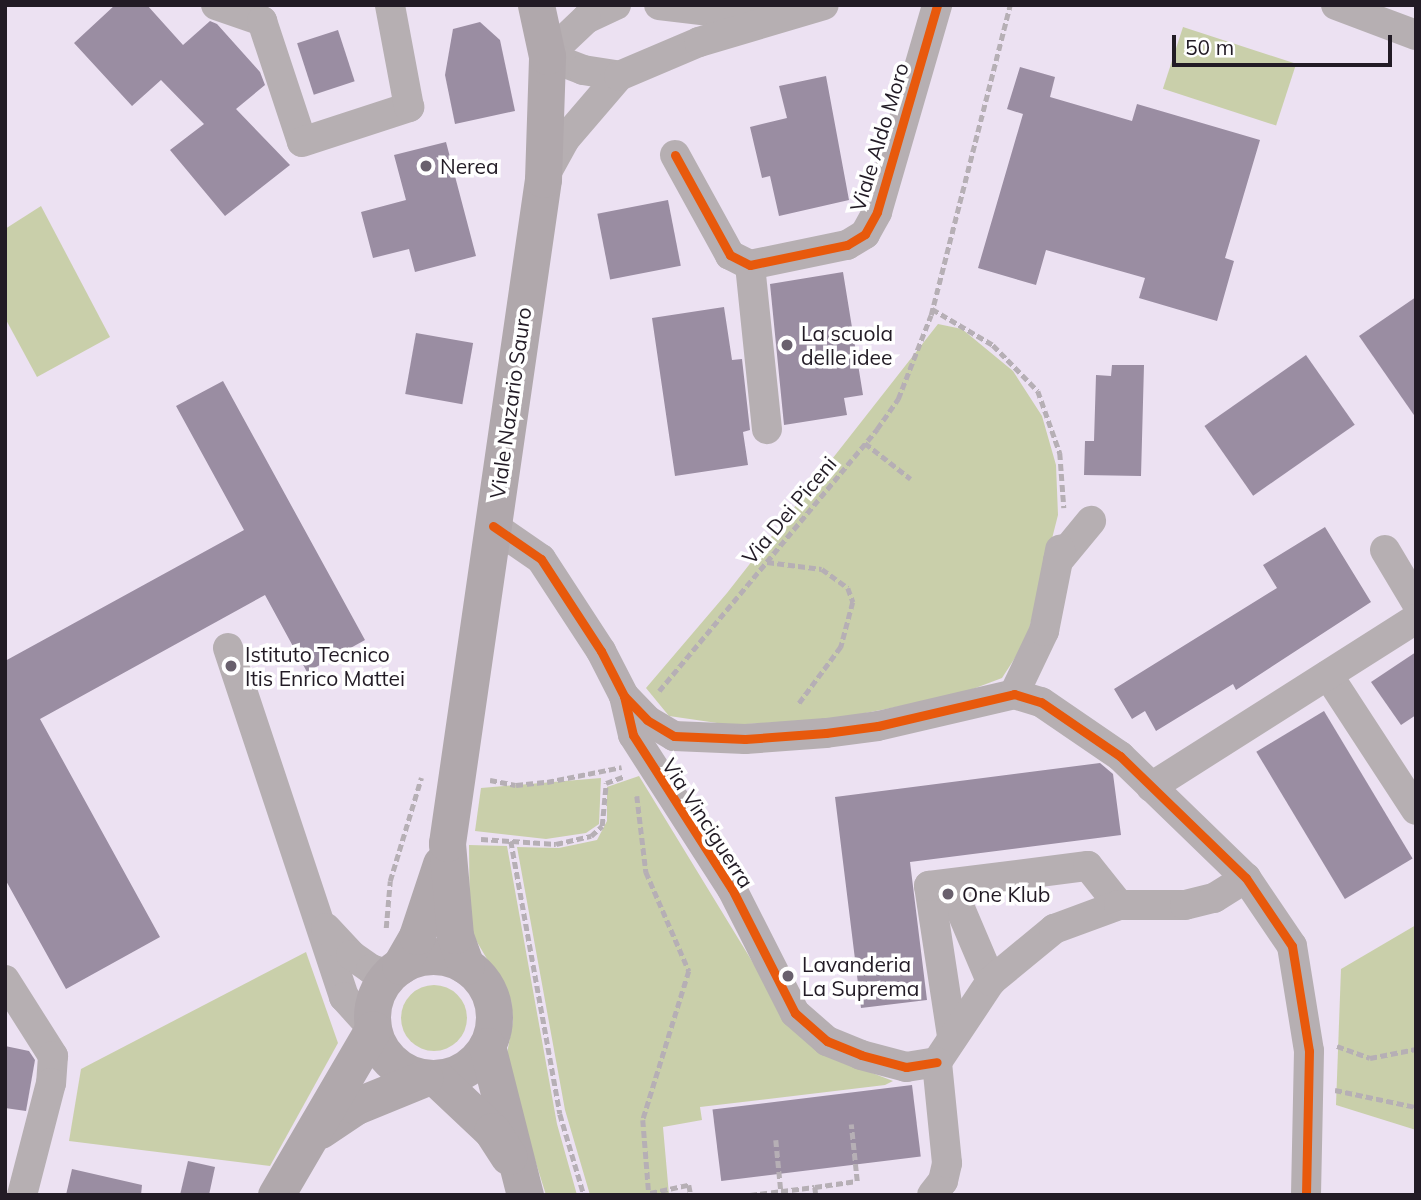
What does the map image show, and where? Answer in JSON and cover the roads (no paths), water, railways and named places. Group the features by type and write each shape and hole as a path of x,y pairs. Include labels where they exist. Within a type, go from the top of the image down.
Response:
{"main road":[{"name":"Viale Nazario Sauro","path":"522,1185 487,1046 494,1021 490,996 466,966 455,935 447,840 543,179 547,56 536,5"},
{"path":"276,1195 317,1133 373,1029 377,994 401,962 447,840"},
{"path":"401,962 440,957 466,966"},
{"path":"373,1029 378,1043 397,1067 431,1078 492,1131 522,1185"},
{"path":"317,1133 356,1106 431,1078 466,1069 487,1046"}],"street":[{"path":"216,5 267,13 302,142 409,107 390,5"},
{"path":"616,5 586,19 547,56 583,70 619,76"},
{"path":"659,5 778,18"},
{"path":"543,179 565,139 619,76 699,43 824,5"},
{"name":"Viale Aldo Moro","path":"750,265 847,245 865,234 877,212 937,5"},
{"path":"1336,5 1416,35"},
{"path":"675,155 730,255 750,265 767,429"},
{"path":"1014,694 1044,631 1059,556 1091,521"},
{"path":"493,526 541,559 601,651 646,700 674,736 745,740 878,726 1014,694 1041,702 1120,756 1246,878 1272,910 1292,946 1307,1034 1306,1195"},
{"path":"1385,550 1416,602"},
{"path":"1151,787 1416,619"},
{"path":"228,648 344,997 373,1029"},
{"path":"1328,674 1416,810"},
{"name":"Via Vinciguerra","path":"646,700 633,735 732,889 796,1013 827,1041 861,1055 906,1067 937,1062"},
{"path":"952,1036 929,886 1088,866 1119,905"},
{"path":"932,1195 943,1181 947,1163 937,1062 952,1036 992,981 1054,929 1119,905 1185,905 1214,898 1246,878"},
{"path":"954,894 992,981"},
{"path":"321,922 351,955 371,969 401,962"},
{"path":"5,980 53,1056 51,1083 22,1195"}],"place":[{"name":"Nerea","path":"426,166"},
{"name":"La scuola delle idee","path":"787,345"},
{"name":"Istituto Tecnico Itis Enrico Mattei","path":"231,666"},
{"name":"One Klub","path":"948,894"},
{"name":"Lavanderia La Suprema","path":"788,976"}]}
